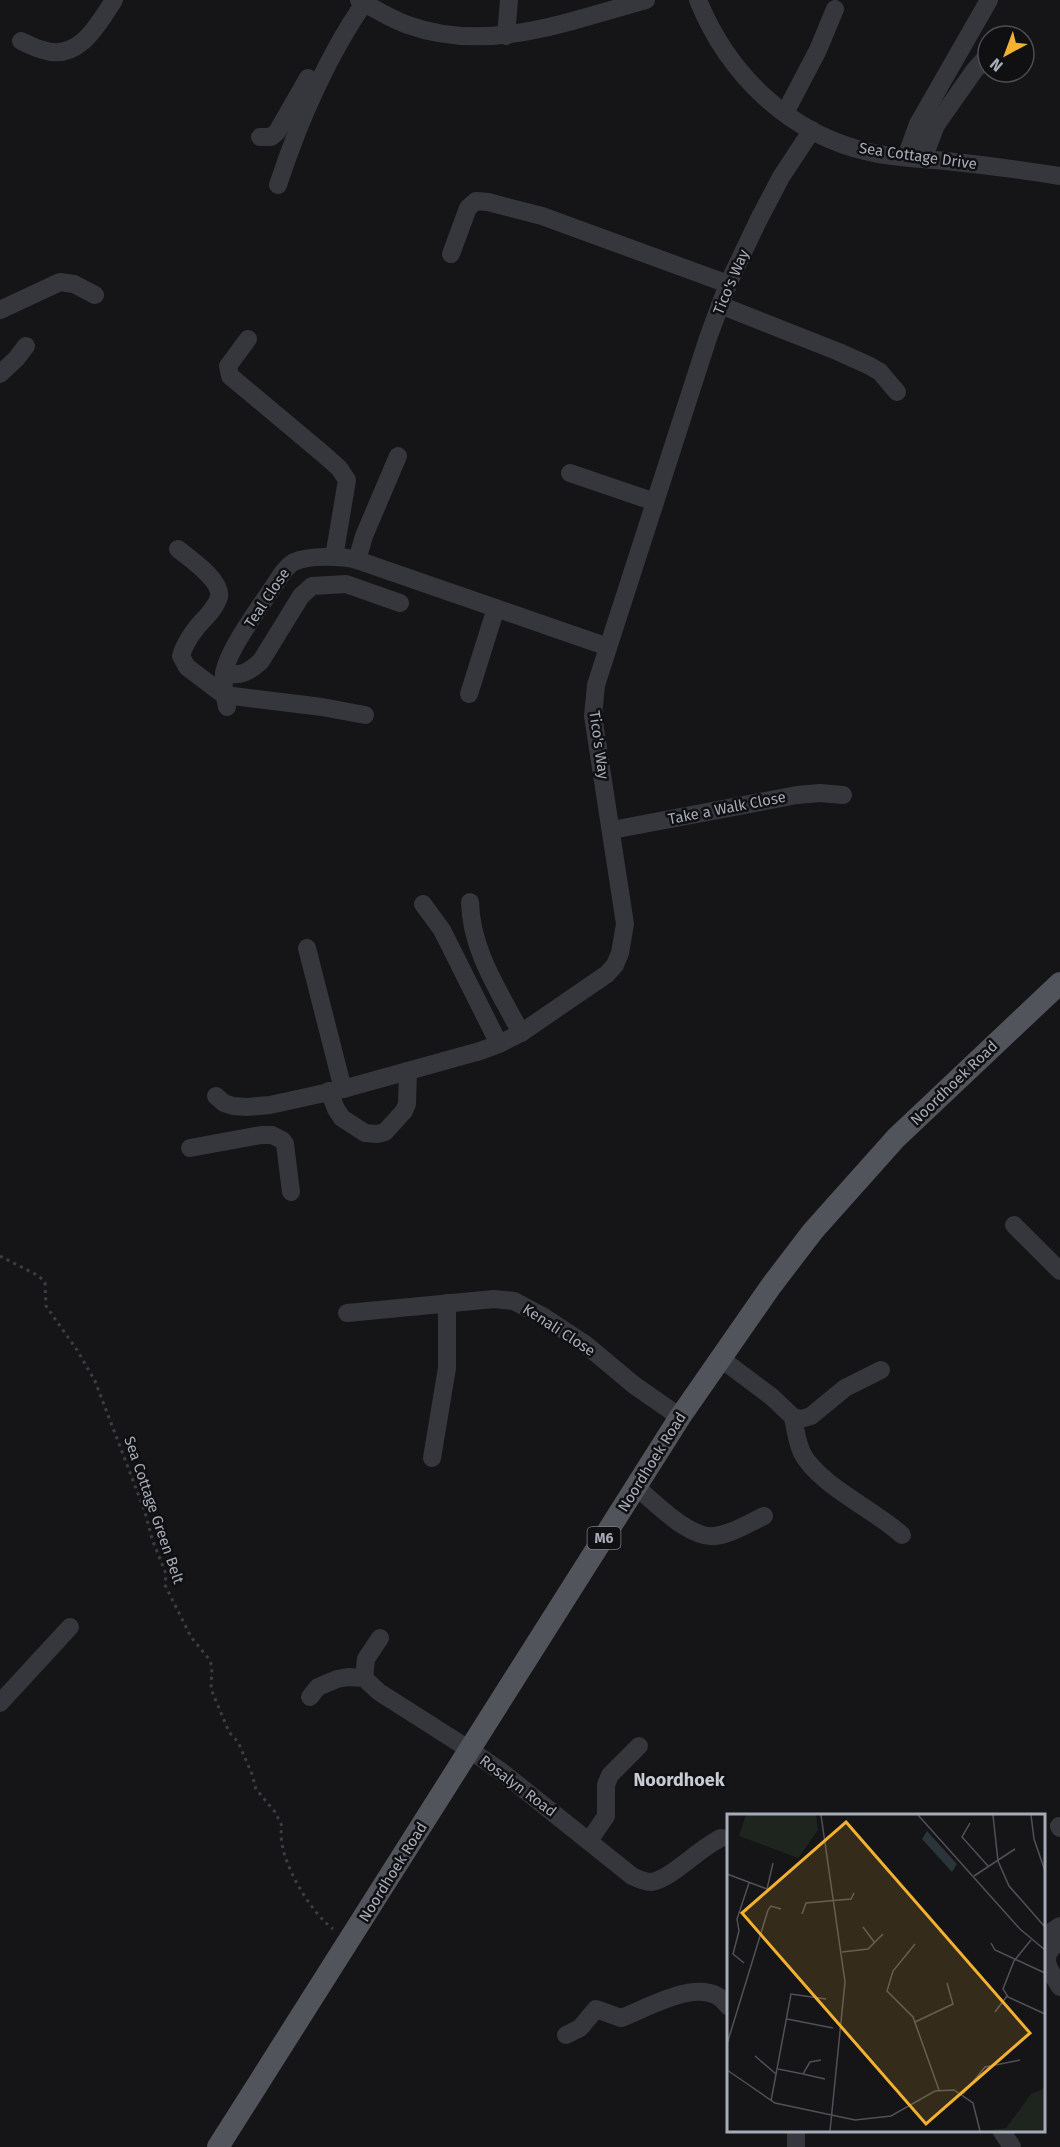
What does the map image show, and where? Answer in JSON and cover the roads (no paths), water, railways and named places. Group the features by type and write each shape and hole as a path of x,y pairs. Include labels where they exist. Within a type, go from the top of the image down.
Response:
{"main road":[{"name":"Noordhoek Road","path":"218,2147 680,1417 778,1277 813,1231 896,1138 1060,983"}],"street":[{"path":"21,41 45,51 72,50 82,43 114,0"},
{"path":"506,36 509,0"},
{"path":"358,1 411,26 456,35 506,36 538,30 646,0"},
{"name":"Sea Cottage Drive","path":"698,0 708,25 726,55 752,86 785,113 812,130 842,144 870,152 1060,176"},
{"path":"914,158 918,124 989,0"},
{"path":"260,137 271,137 282,124 358,1"},
{"path":"278,185 293,139 316,87 350,23 358,1"},
{"path":"785,113 818,50 835,9"},
{"path":"914,158 976,69"},
{"name":"Tico's Way","path":"216,1096 224,1103 233,1106 258,1106 336,1090 499,1044 521,1033 607,974 615,965 620,953 625,924 593,716 595,692 655,502 728,284 781,177 812,130"},
{"path":"451,254 468,208 476,201 488,202 542,216 728,284"},
{"path":"0,310 60,282 74,284 95,295"},
{"path":"720,305 870,366 897,392"},
{"path":"248,339 228,366 230,376 345,475 347,487 334,557"},
{"path":"0,374 26,346"},
{"path":"357,560 364,536 398,456"},
{"path":"570,473 655,502"},
{"path":"178,549 199,566 219,589 219,597 192,634 181,656 187,667 225,701 365,715"},
{"name":"Teal Close","path":"225,701 224,673 230,655 288,566 300,560 334,557 357,560 608,647"},
{"path":"224,673 239,675 254,668 261,661 301,596 312,586 346,584 400,603"},
{"path":"468,694 496,608"},
{"name":"Take a Walk Close","path":"612,830 797,795 820,793 843,795"},
{"path":"470,902 470,919 478,950 521,1033"},
{"path":"423,904 442,930 499,1044"},
{"path":"307,948 336,1090 336,1109 342,1118 365,1133 385,1132 404,1111 407,1104 408,1071"},
{"path":"258,1106 261,1135"},
{"path":"190,1148 272,1135 285,1144 291,1192"},
{"path":"1014,1225 1060,1271"},
{"name":"Kenali Close","path":"347,1313 503,1299 526,1306 585,1344 634,1385 680,1417"},
{"path":"432,1458 447,1368 447,1303"},
{"path":"720,1358 772,1397 793,1417 801,1419 811,1416 845,1388 881,1370"},
{"path":"793,1417 798,1442 808,1461 829,1481 902,1535"},
{"path":"636,1487 687,1529 699,1535 718,1536 764,1516"},
{"path":"0,1703 70,1627"},
{"path":"310,1696 327,1682 348,1677 364,1678 366,1659 380,1638"},
{"name":"Rosalyn Road","path":"364,1678 379,1692 470,1750 632,1876 647,1882 665,1878 699,1851 721,1838"},
{"path":"589,1841 606,1816 606,1785 610,1775 639,1746"},
{"path":"1045,1936 1060,1926"},
{"path":"1060,1941 1048,1950 1046,1957 1060,1988"},
{"path":"566,2035 580,2028 596,2009 621,2018 678,1995 700,1991 715,1995 727,2004"},
{"path":"1002,2132 1012,2147"}],"district":[{"name":"Noordhoek","path":"679,1780"}]}
